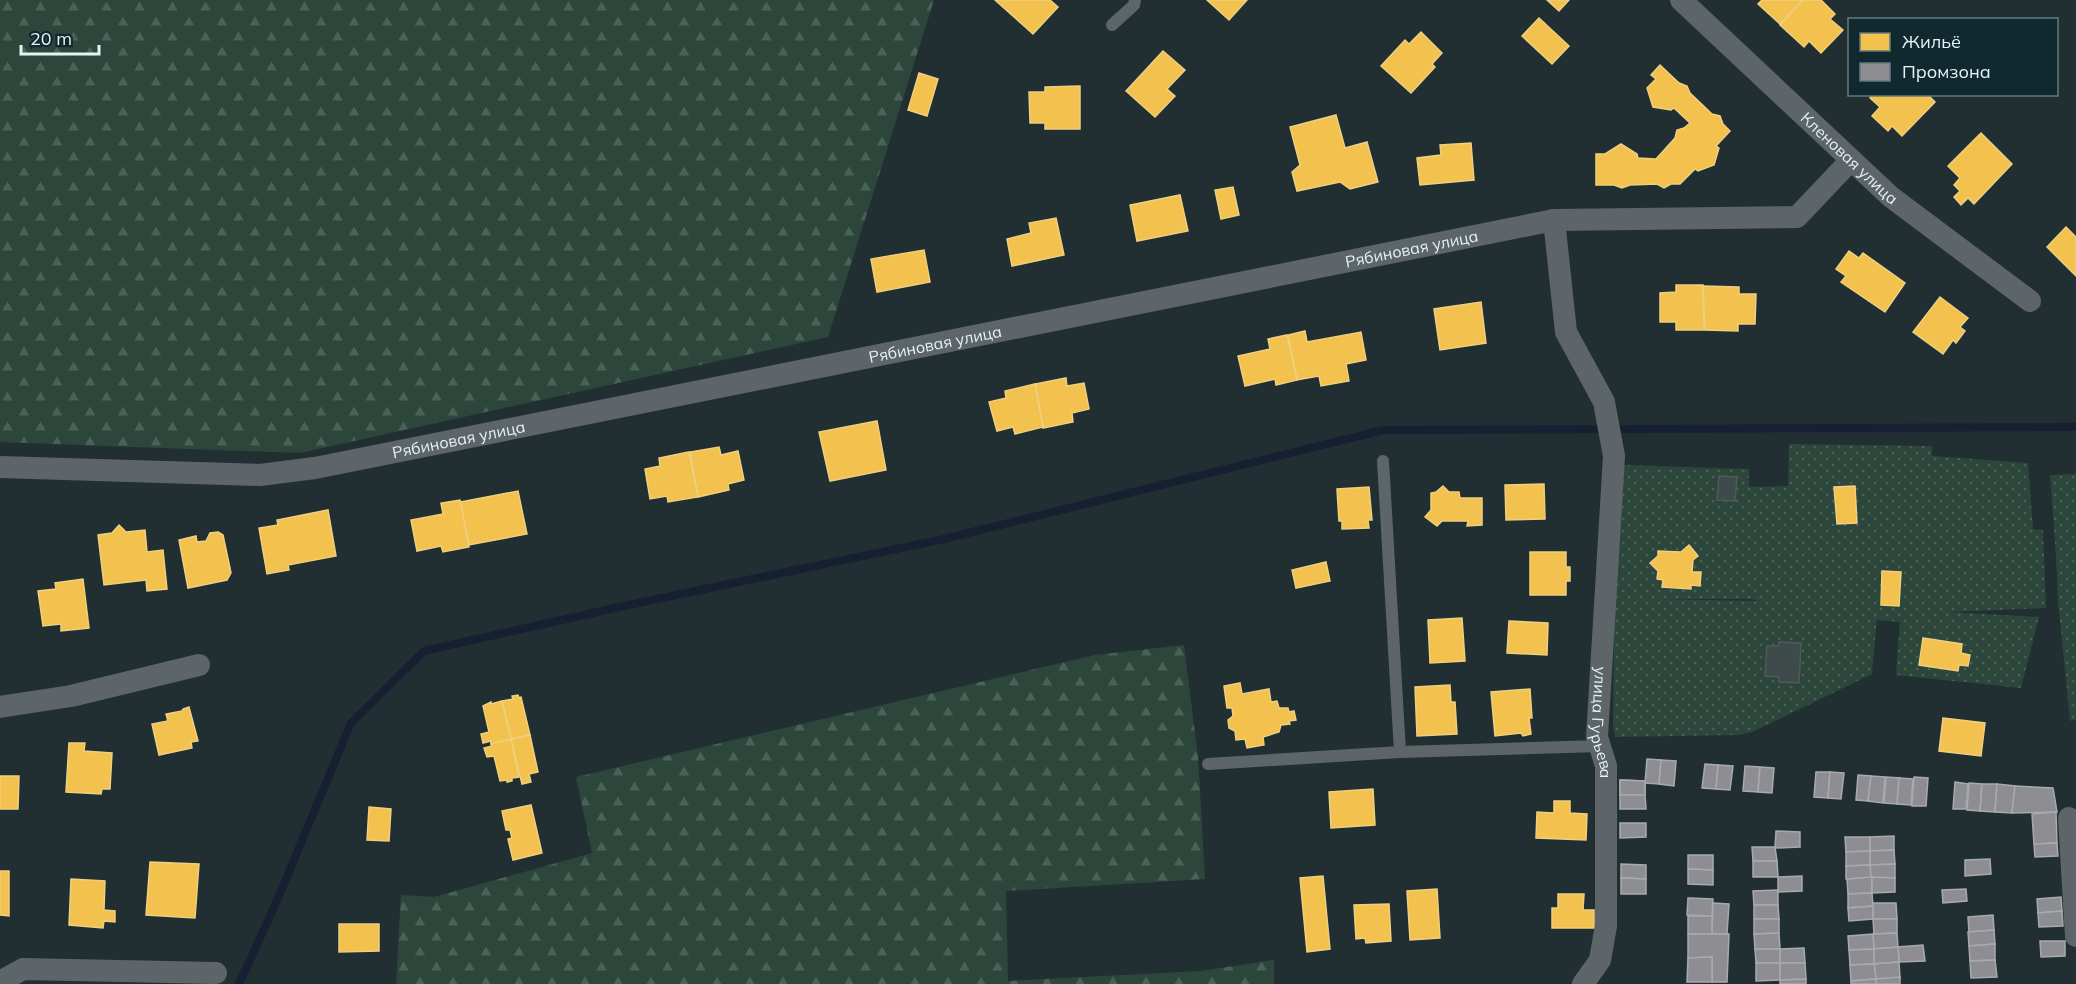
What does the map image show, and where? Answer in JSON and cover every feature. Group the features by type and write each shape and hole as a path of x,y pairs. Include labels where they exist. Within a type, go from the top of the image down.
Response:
{"street":[{"name":"Кленовая улица","path":"1681,0 1891,197 2030,301"},
{"name":"Рябиновая улица","path":"0,467 260,475 315,468 1554,220 1797,217 1851,160"},
{"name":"улица Гурьева","path":"1554,220 1566,332 1604,402 1614,456 1597,737 1606,766 1606,927 1600,960 1583,984"},
{"path":"0,707 71,696 199,665"},
{"path":"2069,818 2076,936"},
{"path":"0,982 23,969 216,973"}],"lane":[{"path":"1112,25 1134,5 1135,0"},
{"path":"1383,461 1400,752"},
{"path":"1208,765 1400,752 1600,746"}],"green space":[{"path":"0,0 934,0 828,337 300,453 0,442"},
{"path":"1789,444 1932,446 1932,456 2028,463 2033,529 2043,530 2046,608 1951,612 2039,617 2021,688 1896,675 1900,622 1877,620 1872,674 1752,732 1738,735 1615,737 1613,725 1614,627 1624,465 1749,469 1749,487 1788,486","holes":["1659,599 1752,599 1758,601"]},
{"path":"2076,474 2076,720 2070,721 2058,601 2050,475"},
{"path":"1184,645 1198,757 1205,879 1006,891 1008,981 1200,971 1274,960 1274,984 396,984 401,895 434,897 592,853 576,777 1095,655"}],"building: Жильё":[{"path":"995,0 1050,0 1058,7 1033,34"},
{"path":"1207,0 1247,0 1229,20"},
{"path":"1547,0 1569,0 1559,11"},
{"path":"1762,0 1803,0 1780,24 1758,4"},
{"path":"1803,0 1821,0 1835,14 1830,19 1843,30 1821,53 1809,41 1804,47 1780,25"},
{"path":"1539,18 1569,46 1552,64 1522,36"},
{"path":"1421,32 1442,53 1432,64 1435,67 1411,93 1381,66 1405,40 1409,44"},
{"path":"1163,51 1185,70 1167,89 1175,96 1155,117 1126,91"},
{"path":"1660,65 1679,83 1687,86 1690,93 1712,114 1720,116 1723,124 1730,131 1716,146 1719,148 1714,165 1698,171 1695,169 1680,184 1671,184 1664,188 1657,184 1630,185 1622,188 1614,185 1596,185 1596,154 1605,154 1621,144 1637,154 1638,158 1656,159 1675,138 1677,130 1690,123 1674,108 1671,110 1653,107 1647,88 1656,79 1651,75"},
{"path":"919,73 938,79 927,116 908,110"},
{"path":"1080,86 1080,129 1045,129 1045,123 1030,123 1029,92 1045,92 1045,87"},
{"path":"1872,96 1929,96 1935,102 1902,136 1892,126 1888,131 1872,116 1880,107 1870,98"},
{"path":"1336,115 1345,148 1367,142 1378,182 1350,189 1340,182 1297,191 1292,172 1300,165 1290,127"},
{"path":"1981,133 2012,164 1974,204 1968,198 1961,205 1954,197 1960,191 1954,185 1960,178 1948,166"},
{"path":"1471,143 1474,180 1420,185 1417,158 1441,155 1440,145"},
{"path":"1233,187 1239,215 1221,219 1215,190"},
{"path":"1180,195 1188,231 1137,241 1130,205"},
{"path":"1056,218 1064,255 1012,266 1007,239 1031,233 1029,223"},
{"path":"2066,227 2076,237 2076,276 2047,247"},
{"path":"924,250 930,282 877,292 871,259"},
{"path":"1849,251 1859,258 1863,253 1905,283 1885,312 1841,282 1846,276 1836,269"},
{"path":"1676,285 1703,285 1704,330 1676,330 1676,322 1660,322 1660,293 1676,292"},
{"path":"1703,286 1739,287 1739,294 1756,294 1755,324 1738,324 1738,331 1705,330"},
{"path":"1940,297 1968,318 1960,327 1965,331 1956,343 1953,340 1943,354 1913,332"},
{"path":"1481,302 1486,343 1440,350 1434,309"},
{"path":"1305,331 1307,342 1361,332 1366,360 1346,364 1349,381 1321,386 1319,376 1297,380 1288,335"},
{"path":"1287,335 1297,380 1276,385 1275,379 1245,386 1238,356 1270,349 1268,339"},
{"path":"1066,378 1067,386 1084,383 1089,409 1072,413 1073,422 1043,428 1035,384"},
{"path":"1035,384 1043,427 1015,434 1013,427 997,431 989,402 1006,398 1005,391"},
{"path":"877,421 886,470 830,481 819,432"},
{"path":"719,447 721,455 738,451 744,480 728,484 729,490 698,497 690,452"},
{"path":"689,452 698,497 668,502 667,496 650,499 645,469 660,466 659,458"},
{"path":"1544,484 1545,519 1506,520 1505,485"},
{"path":"1443,486 1449,492 1459,492 1460,498 1482,498 1482,525 1467,526 1468,521 1442,521 1437,526 1425,517 1431,510 1431,493"},
{"path":"1855,486 1857,523 1837,524 1834,487"},
{"path":"1369,487 1372,520 1368,520 1369,528 1342,529 1342,521 1339,521 1337,489"},
{"path":"518,491 527,534 469,545 460,502"},
{"path":"460,500 469,547 443,552 441,546 417,551 411,520 443,514 441,503"},
{"path":"328,510 336,556 288,565 289,570 267,574 259,528 278,525 277,520"},
{"path":"119,525 126,532 145,530 147,552 163,550 167,589 147,591 146,580 104,585 98,535 112,533"},
{"path":"218,532 223,535 231,573 227,580 188,588 179,540 196,536 197,542 206,541 210,533"},
{"path":"1689,545 1698,556 1693,560 1692,572 1701,572 1700,586 1691,585 1691,589 1662,587 1663,580 1657,579 1658,571 1650,563 1658,556 1658,551 1681,552"},
{"path":"1530,552 1566,552 1566,567 1570,567 1570,581 1566,581 1566,595 1530,595"},
{"path":"1326,562 1330,581 1296,588 1292,570"},
{"path":"1882,571 1901,572 1899,606 1881,605"},
{"path":"83,579 89,628 61,631 61,624 43,626 38,591 56,589 55,583"},
{"path":"1462,618 1465,661 1430,663 1428,620"},
{"path":"1509,621 1548,623 1547,655 1507,653"},
{"path":"1923,638 1962,644 1961,653 1970,655 1968,666 1959,665 1958,671 1919,665"},
{"path":"1240,683 1242,694 1269,689 1271,702 1277,701 1279,708 1288,708 1289,712 1294,711 1296,720 1289,721 1290,724 1281,725 1279,732 1263,737 1264,745 1247,748 1245,739 1236,740 1235,731 1229,728 1228,720 1233,716 1232,708 1227,708 1224,686"},
{"path":"1450,685 1451,702 1455,702 1457,734 1417,736 1415,687"},
{"path":"1530,689 1531,734 1495,736 1491,692"},
{"path":"518,695 519,698 521,697 530,735 511,739 502,701 513,699 512,696"},
{"path":"502,701 511,739 491,744 491,741 483,743 481,734 489,732 483,706 491,702 491,704"},
{"path":"189,707 198,741 191,742 192,748 159,755 152,724 168,721 166,714"},
{"path":"1943,718 1985,723 1981,756 1939,751"},
{"path":"530,735 538,772 529,774 531,782 522,784 511,739"},
{"path":"511,739 519,777 512,778 512,781 500,781 494,756 487,757 484,748"},
{"path":"69,743 85,743 84,751 112,753 110,789 102,789 101,794 66,792"},
{"path":"0,776 19,776 18,809 0,809"},
{"path":"1373,789 1375,825 1331,828 1329,792"},
{"path":"1554,801 1570,801 1570,813 1587,814 1586,840 1536,838 1537,812 1554,813"},
{"path":"531,805 542,853 513,860 508,839 512,838 510,830 506,830 502,811"},
{"path":"369,807 391,809 389,841 367,840"},
{"path":"150,862 199,864 195,918 146,915"},
{"path":"0,871 9,871 9,916 0,915"},
{"path":"1323,876 1330,949 1307,952 1300,878"},
{"path":"71,879 105,881 104,910 115,911 115,922 104,921 103,928 69,925"},
{"path":"1437,889 1440,938 1410,940 1407,891"},
{"path":"1558,894 1584,894 1583,910 1594,910 1594,928 1552,928 1552,908 1558,908"},
{"path":"1389,904 1391,941 1366,943 1365,938 1356,939 1354,905"},
{"path":"339,924 379,924 379,951 339,952"}],"building: Промзона":[{"path":"1647,759 1661,760 1659,784 1645,783"},
{"path":"1661,760 1676,761 1674,786 1659,784"},
{"path":"1705,764 1718,765 1716,789 1702,788"},
{"path":"1718,765 1733,766 1730,790 1716,789"},
{"path":"1745,766 1760,767 1758,792 1743,791"},
{"path":"1760,767 1774,768 1772,793 1758,792"},
{"path":"1816,772 1830,772 1828,798 1814,797"},
{"path":"1830,772 1844,773 1841,799 1828,798"},
{"path":"1858,775 1871,776 1868,801 1856,800"},
{"path":"1871,776 1885,777 1883,803 1868,801"},
{"path":"1886,777 1900,778 1898,804 1884,803"},
{"path":"1914,777 1928,778 1926,806 1912,806"},
{"path":"1899,778 1913,779 1911,805 1897,804"},
{"path":"1620,780 1645,781 1645,795 1620,795"},
{"path":"1620,780 1645,781 1645,795 1620,795"},
{"path":"1955,782 1968,784 1966,809 1953,809"},
{"path":"1969,783 1982,784 1980,811 1967,810"},
{"path":"1982,784 1997,784 1995,812 1980,811"},
{"path":"1997,784 2015,786 2012,813 1995,812"},
{"path":"2015,786 2053,788 2057,812 2012,813"},
{"path":"1620,795 1645,795 1646,809 1620,809"},
{"path":"2056,812 2057,843 2034,844 2032,814"},
{"path":"1620,823 1646,823 1646,837 1620,838"},
{"path":"1776,831 1800,832 1800,847 1775,848"},
{"path":"1894,836 1894,850 1870,851 1870,837"},
{"path":"1845,837 1870,837 1870,851 1846,852"},
{"path":"2057,843 2058,856 2035,857 2034,844"},
{"path":"1752,847 1775,847 1777,861 1753,861"},
{"path":"1894,850 1895,864 1870,865 1870,851"},
{"path":"1870,851 1870,865 1846,866 1846,852"},
{"path":"1688,855 1713,855 1713,870 1688,869"},
{"path":"1990,859 1991,874 1965,876 1965,860"},
{"path":"1753,861 1777,861 1778,877 1753,877"},
{"path":"1621,864 1646,865 1646,879 1621,878"},
{"path":"1895,864 1895,878 1871,879 1870,865"},
{"path":"1870,865 1871,879 1846,879 1846,866"},
{"path":"1688,869 1713,870 1713,885 1688,884"},
{"path":"1802,876 1802,891 1778,892 1778,877"},
{"path":"1872,877 1872,893 1848,894 1847,879"},
{"path":"1872,877 1895,878 1895,892 1872,893"},
{"path":"1621,878 1646,879 1646,894 1621,894"},
{"path":"1966,889 1967,901 1943,903 1942,890"},
{"path":"1778,890 1778,905 1754,905 1753,891"},
{"path":"1872,893 1873,906 1848,908 1848,894"},
{"path":"2061,897 2062,911 2038,913 2037,899"},
{"path":"1688,898 1713,899 1712,916 1687,915"},
{"path":"1713,903 1729,904 1727,934 1712,934"},
{"path":"1873,903 1896,903 1897,919 1873,919"},
{"path":"1754,905 1778,905 1779,919 1754,919"},
{"path":"1873,906 1873,919 1849,921 1848,908"},
{"path":"2062,911 2063,926 2039,927 2038,913"},
{"path":"1993,915 1994,930 1969,932 1968,917"},
{"path":"1688,916 1712,916 1712,934 1688,934"},
{"path":"1754,919 1779,919 1779,933 1754,934"},
{"path":"1873,919 1897,919 1897,933 1874,934"},
{"path":"1994,930 1995,944 1969,946 1968,932"},
{"path":"1779,933 1780,949 1755,949 1754,934"},
{"path":"1897,933 1898,947 1874,949 1873,934"},
{"path":"1688,934 1729,934 1727,982 1712,982 1712,957 1688,958"},
{"path":"1873,934 1874,949 1849,950 1848,936"},
{"path":"2040,941 2065,941 2065,956 2041,957"},
{"path":"1995,944 1995,960 1970,961 1969,946"},
{"path":"1923,945 1925,961 1899,962 1898,947"},
{"path":"1898,947 1899,962 1874,964 1874,949"},
{"path":"1804,948 1805,963 1780,963 1780,949"},
{"path":"1755,949 1780,949 1780,963 1756,963"},
{"path":"1874,949 1874,964 1850,965 1849,950"},
{"path":"1712,957 1712,982 1687,982 1688,958"},
{"path":"1995,960 1997,977 1971,978 1970,961"},
{"path":"1899,962 1900,978 1876,979 1874,964"},
{"path":"1756,963 1780,963 1780,980 1756,981"},
{"path":"1780,963 1805,963 1806,979 1780,980"},
{"path":"1874,964 1876,979 1851,981 1850,965"},
{"path":"1900,977 1900,984 1876,984 1875,979"},
{"path":"1806,979 1806,984 1780,984 1780,980"},
{"path":"1876,979 1876,984 1851,984 1851,981"}],"building: Прочее":[{"path":"1719,476 1737,477 1735,501 1717,500"},
{"path":"1779,642 1801,643 1799,683 1779,682 1779,677 1765,676 1767,646 1778,646"}],"waterway":[{"path":"239,984 276,903 351,723 424,651 619,607 944,539 1383,430 2076,427"}]}
